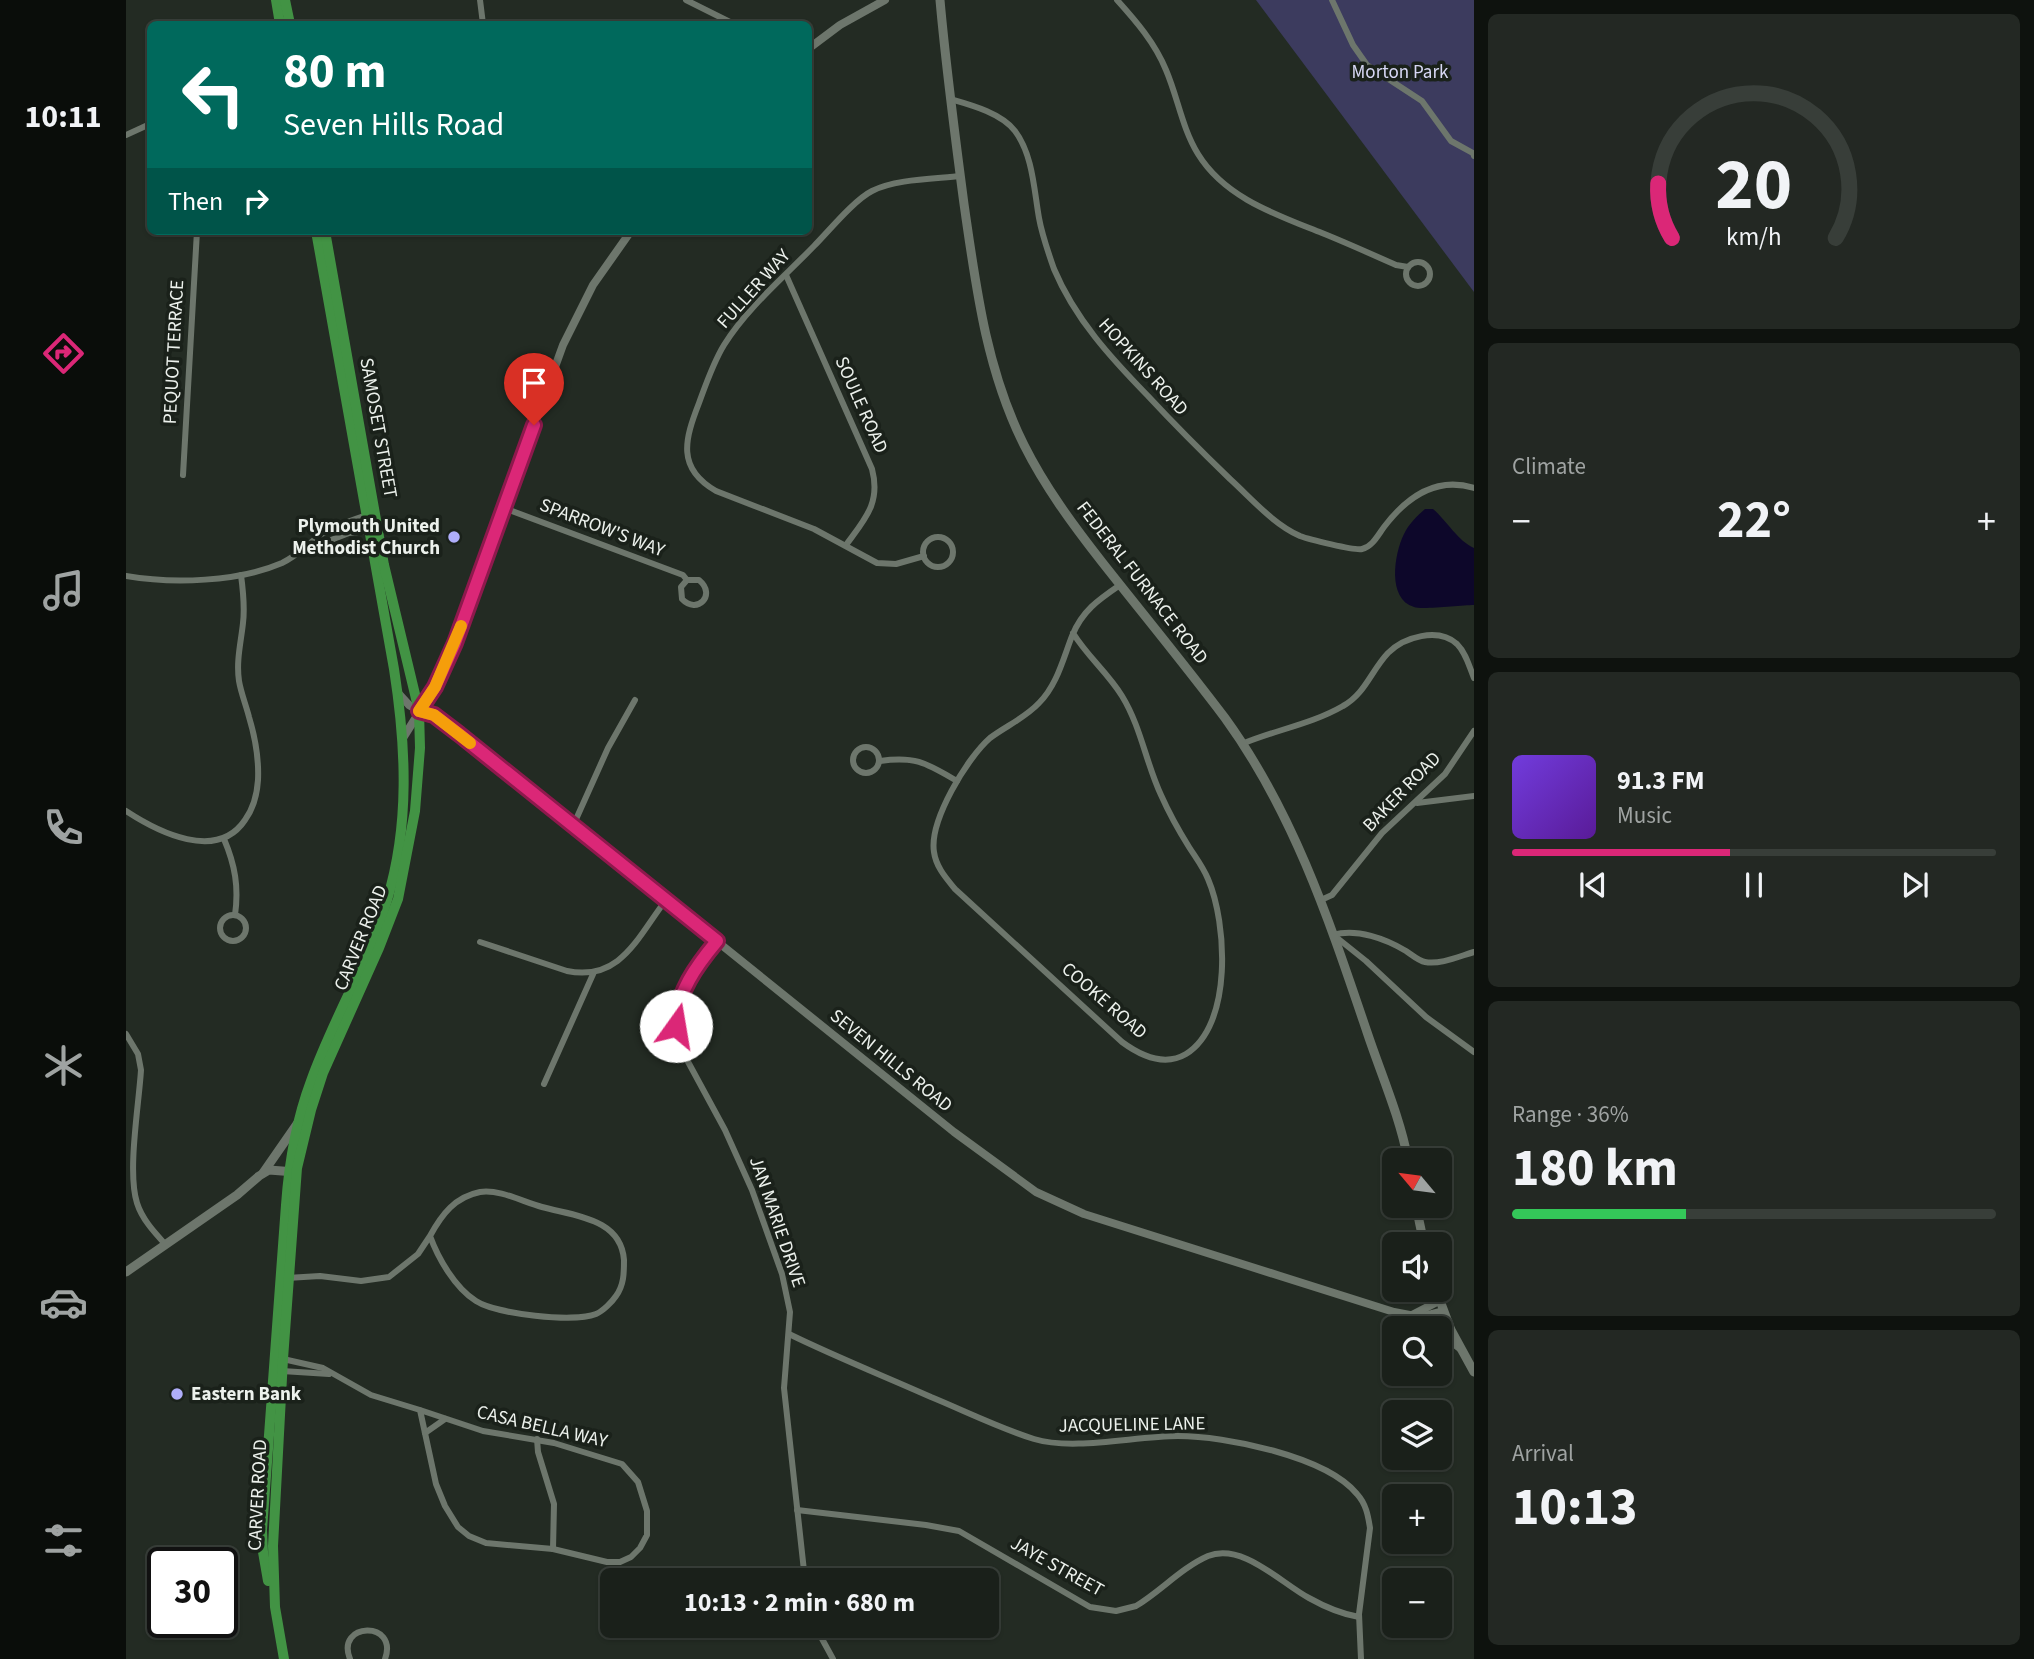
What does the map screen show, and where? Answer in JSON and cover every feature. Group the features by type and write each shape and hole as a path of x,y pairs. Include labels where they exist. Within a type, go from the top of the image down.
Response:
{"highway":[{"path":"276,0 280,21"},
{"path":"285,0 289,21"},
{"name":"SAMOSET STREET","path":"317,235 370,514"},
{"name":"SAMOSET STREET","path":"326,235 398,693"},
{"name":"SAMOSET STREET","path":"373,532 419,711"},
{"name":"CARVER ROAD","path":"276,1612 266,1573 262,1538 299,1121 311,1079 372,942 393,883 402,827 404,786 398,693"},
{"name":"CARVER ROAD","path":"293,1172 323,1073 379,948 401,888 418,785 419,711"},
{"name":"CARVER ROAD","path":"284,1659 273,1578 273,1530 286,1278"}],"main road":[{"name":"FEDERAL FURNACE ROAD","path":"940,0 950,99 980,310 987,344 1008,411 1043,480 1075,527 1242,744 1269,787 1292,831 1321,900 1385,1083 1404,1148"},
{"path":"126,1272 237,1195 259,1176 299,1121"},
{"path":"259,1176 269,1170 293,1172"},
{"path":"1439,1302 1474,1372"}],"street":[{"path":"480,0 483,21"},
{"path":"686,0 728,21"},
{"path":"812,46 840,25 886,0"},
{"path":"1117,0 1138,23 1158,52 1167,70 1187,131 1198,153 1220,181 1251,203 1396,265 1408,267 1418,261 1425,263 1431,273 1429,280 1423,285 1412,284 1406,275 1408,267"},
{"path":"1332,0 1353,45 1367,65 1422,101 1451,141 1473,152 1474,156"},
{"name":"HOPKINS ROAD","path":"950,99 990,114 1014,129 1026,152 1048,251 1060,282 1081,321 1199,451 1288,530 1354,550 1363,549 1373,543 1392,516 1420,492 1454,485 1474,488"},
{"path":"126,135 147,125"},
{"name":"FULLER WAY","path":"924,555 900,563 883,564 872,561 795,520 716,491 696,475 687,453 689,428 724,345 743,319 870,192 890,185 961,176"},
{"name":"PEQUOT TERRACE","path":"183,475 198,235"},
{"path":"403,738 435,687 455,643 553,371 573,324 593,285 628,235"},
{"name":"SOULE ROAD","path":"786,275 872,469 876,485 875,496 868,512 846,545"},
{"name":"SPARROW'S WAY","path":"504,508 682,575 687,580"},
{"path":"126,576 186,579 241,575 285,562 323,534 370,514"},
{"path":"295,554 349,533 373,532"},
{"name":"FULLER WAY","path":"935,538 946,539 953,548 952,559 940,567 930,565 924,555 926,544 935,538"},
{"path":"126,811 156,828 207,842 224,839 235,832 247,818 255,801 258,780 255,743 239,681 243,621 241,575"},
{"name":"SPARROW'S WAY","path":"695,579 705,586 706,596 698,605 686,603 680,596 681,587 687,580 695,579"},
{"name":"COOKE ROAD","path":"1073,633 1111,679 1129,708 1160,794 1188,846 1205,870 1214,895 1221,950 1220,990 1213,1019 1205,1036 1193,1049 1180,1057 1164,1060 1148,1057 1131,1049 955,889 939,868 933,844 936,828 957,781 971,759 989,740 1032,709 1046,695 1073,633 1092,604 1120,585"},
{"path":"1242,744 1341,708 1364,689 1390,652 1411,639 1433,635 1448,639 1464,653 1474,678"},
{"name":"SEVEN HILLS ROAD","path":"398,693 408,705 434,715 954,1132 1036,1192 1084,1214 1410,1316"},
{"path":"573,826 608,748 635,700"},
{"name":"BAKER ROAD","path":"1321,900 1332,895 1382,833 1446,774 1474,731"},
{"path":"867,747 877,752 880,761 875,770 865,774 856,769 853,759 858,750 867,747"},
{"path":"880,761 899,758 915,760 957,781"},
{"path":"1416,803 1422,800 1474,796"},
{"path":"224,839 234,862 237,884 235,915"},
{"path":"481,942 580,974 606,970 625,955 666,900"},
{"path":"235,915 243,919 247,927 244,936 233,941 222,935 220,927 227,917 235,915"},
{"path":"1333,934 1345,931 1388,942 1425,962 1438,962 1474,952"},
{"path":"1333,934 1426,1017 1474,1052"},
{"name":"JAN MARIE DRIVE","path":"717,941 687,984 677,1012 677,1035 680,1047 737,1154 782,1274 790,1312 784,1388 804,1568"},
{"path":"544,1084 594,972"},
{"path":"126,1034 138,1054 141,1070 134,1165 135,1195 145,1219 165,1244"},
{"path":"286,1278 320,1276 362,1281 389,1277 418,1254 438,1222 454,1203 483,1191 499,1193 586,1218 611,1229 623,1249 625,1271 622,1285 616,1296 596,1314 534,1315 489,1306 476,1301 463,1289 436,1252 430,1236"},
{"path":"1410,1316 1437,1302"},
{"name":"SEVEN HILLS ROAD","path":"1424,1316 1443,1311"},
{"name":"JACQUELINE LANE","path":"789,1334 983,1420 1037,1440 1072,1443 1181,1436 1209,1439 1246,1444 1280,1453 1335,1476 1356,1492 1368,1515 1370,1528 1359,1617 1361,1659"},
{"path":"1452,1342 1460,1348"},
{"name":"CASA BELLA WAY","path":"283,1359 323,1368 371,1395 420,1410 483,1431 537,1439 622,1464 638,1482 644,1495 647,1535 631,1557 621,1562 607,1562 553,1549 486,1543 469,1536 458,1527 436,1485 420,1410"},
{"name":"CASA BELLA WAY","path":"282,1371 334,1375"},
{"path":"425,1433 446,1419"},
{"path":"537,1439 538,1452 554,1504 553,1549"},
{"name":"JAYE STREET","path":"797,1510 959,1531 1075,1599 1104,1611 1127,1610 1136,1606 1199,1561 1211,1555 1230,1554 1250,1560 1307,1597 1337,1612 1359,1617"},
{"path":"350,1659 347,1647 352,1637 358,1632 368,1630 379,1633 385,1639 388,1647 385,1659"},
{"path":"822,1638 833,1659"}],"green space":[{"name":"Morton Park","path":"1256,0 1474,0 1474,292"}],"shaded area":[{"path":"1425,509 1433,509 1463,541 1474,548 1474,605 1418,608 1405,602 1400,595 1395,575 1400,543 1408,527"}],"slow traffic":[{"path":"461,626 435,687 419,711 434,715 470,743"}],"place":[{"name":"Plymouth United Methodist Church","path":"454,537"},
{"name":"Eastern Bank","path":"177,1394"}],"route":[{"path":"534,425 455,643 435,687 419,711 434,715 459,734 717,941 687,984 677,1012 676,1026"}]}
